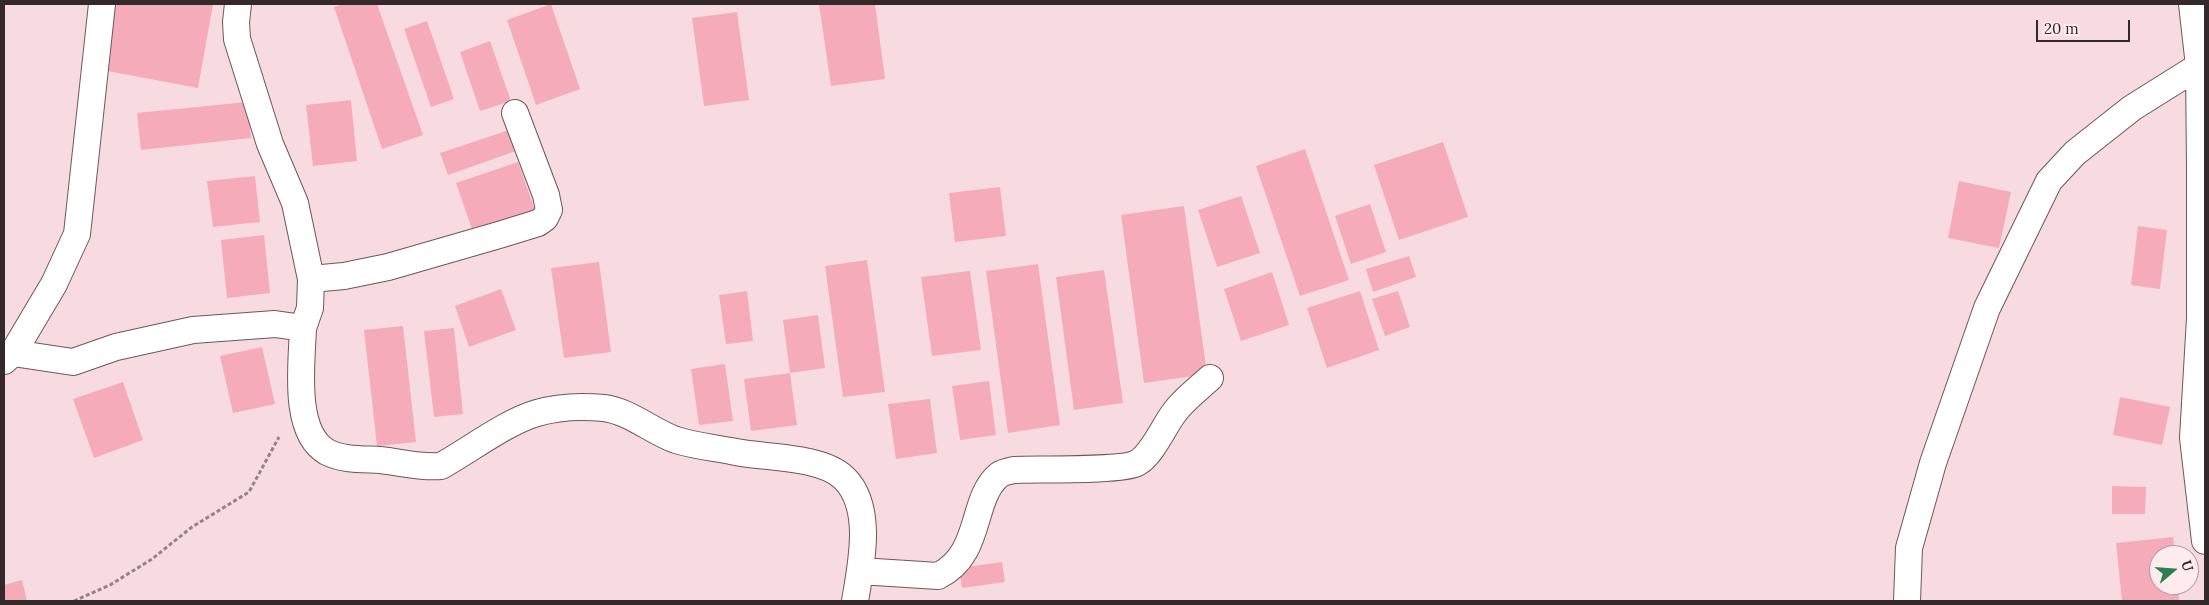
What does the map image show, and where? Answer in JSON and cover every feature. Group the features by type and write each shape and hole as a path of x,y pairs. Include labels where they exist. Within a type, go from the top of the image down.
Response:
{"street":[{"path":"102,4 77,234 54,284 8,357 73,362 116,347 194,330 275,324 303,328"},
{"path":"238,4 236,22 238,39 270,144 295,203 311,278 310,308 303,328 302,400 305,423 316,442 326,451 341,457 395,461 428,468 441,466 520,420 537,413 574,408 606,408 644,423 676,440 738,452 804,461 822,466 843,477 853,489 860,505 864,546 855,601"},
{"path":"2192,4 2198,66 2200,318 2193,438 2205,541"},
{"path":"1907,601 1910,548 1932,463 1987,308 2049,181 2075,153 2132,108 2198,66"},
{"path":"311,278 344,276 388,266 499,236 545,218 549,210 546,195 515,113"},
{"path":"860,571 938,576 947,572 958,560 974,533 986,494 1001,473 1014,470 1117,467 1137,464 1156,440 1174,412 1210,378"}],"path":[{"path":"74,601 110,585 152,559 192,527 249,492 302,400"}],"building":[{"path":"114,4 213,4 198,88 102,70"},
{"path":"343,4 377,4 423,135 382,149 334,7"},
{"path":"551,4 580,89 536,105 507,20"},
{"path":"819,4 875,4 885,79 831,86"},
{"path":"737,12 749,100 704,106 692,18"},
{"path":"427,21 454,99 431,107 404,29"},
{"path":"490,41 511,101 480,111 460,52"},
{"path":"351,100 357,161 313,166 306,105"},
{"path":"247,102 251,138 141,150 137,113"},
{"path":"509,130 516,151 448,175 440,153"},
{"path":"1443,142 1468,217 1399,240 1374,165"},
{"path":"1305,149 1349,280 1300,296 1256,166"},
{"path":"518,162 537,216 475,238 456,183"},
{"path":"255,176 260,222 213,227 207,181"},
{"path":"1959,181 2011,192 1999,248 1948,238"},
{"path":"1000,187 1006,236 955,242 949,193"},
{"path":"1241,196 1260,253 1217,267 1198,210"},
{"path":"1370,204 1386,252 1351,264 1335,216"},
{"path":"1184,206 1207,374 1144,383 1121,215"},
{"path":"2138,226 2167,230 2160,289 2131,285"},
{"path":"264,235 270,293 227,298 221,240"},
{"path":"1409,256 1416,277 1373,292 1366,269"},
{"path":"867,260 885,392 843,397 825,266"},
{"path":"599,262 611,352 564,358 551,268"},
{"path":"1038,264 1060,425 1008,433 986,271"},
{"path":"1104,270 1123,403 1074,410 1056,277"},
{"path":"970,271 981,350 932,356 921,277"},
{"path":"1272,272 1289,325 1241,341 1224,289"},
{"path":"501,289 516,330 469,347 455,306"},
{"path":"747,291 753,341 726,344 719,295"},
{"path":"1360,291 1379,350 1327,368 1307,308"},
{"path":"1398,291 1410,327 1385,336 1372,299"},
{"path":"818,315 825,368 790,373 783,320"},
{"path":"403,326 416,442 377,446 364,330"},
{"path":"454,328 463,414 434,417 424,331"},
{"path":"262,347 275,404 233,413 220,356"},
{"path":"725,364 733,421 699,425 691,369"},
{"path":"790,373 797,425 751,431 744,379"},
{"path":"989,381 996,435 960,440 952,386"},
{"path":"123,382 143,440 94,458 73,399"},
{"path":"2120,397 2170,407 2162,445 2113,435"},
{"path":"930,399 937,453 896,459 888,404"},
{"path":"2112,486 2146,487 2145,514 2112,514"},
{"path":"2173,537 2174,545 2149,545 2149,595 2179,595 2179,601 2122,601 2116,543"},
{"path":"1002,562 1005,582 962,588 959,568"},
{"path":"22,580 27,601 4,601 4,585"}]}
